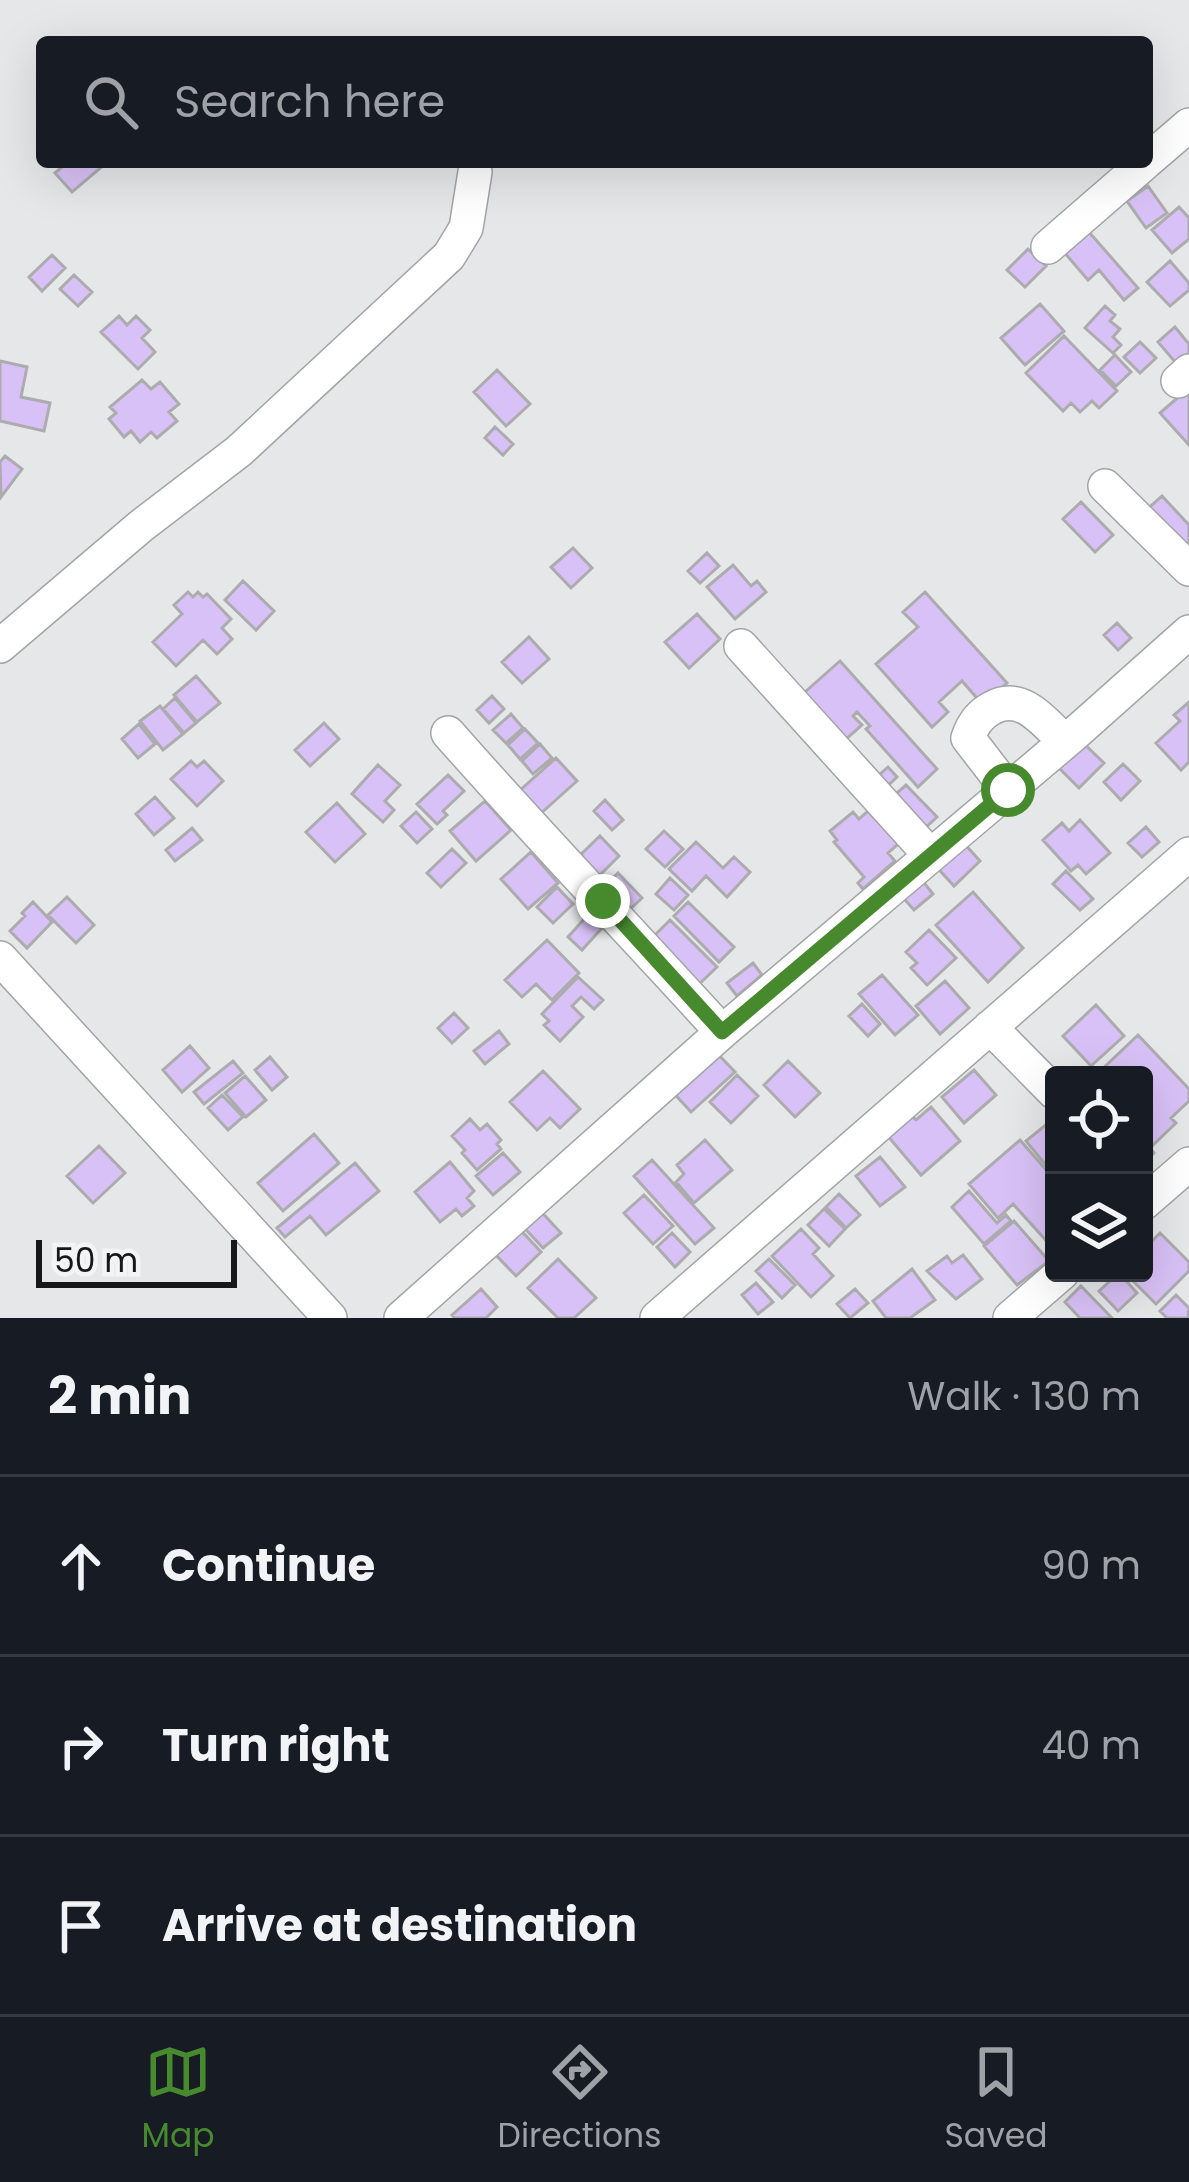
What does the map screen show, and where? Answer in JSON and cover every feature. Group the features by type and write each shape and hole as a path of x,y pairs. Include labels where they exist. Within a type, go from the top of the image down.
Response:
{"street":[{"path":"1153,157 1189,125"},
{"path":"1048,247 1140,168"},
{"path":"0,646 141,526 239,452 449,256 466,228 475,172"},
{"path":"1105,486 1189,569"},
{"path":"400,1318 722,1032 1189,632"},
{"path":"741,646 930,855"},
{"path":"1008,790 968,738 986,710 1005,702 1018,704 1032,710 1065,742"},
{"path":"448,733 722,1032"},
{"path":"657,1318 1189,854"},
{"path":"0,958 330,1318"},
{"path":"990,1027 1045,1083"},
{"path":"1153,1190 1189,1164"},
{"path":"1010,1318 1052,1282"}],"building":[{"path":"61,168 100,168 72,192 55,173"},
{"path":"1148,186 1167,213 1146,228 1127,201"},
{"path":"1179,207 1189,218 1189,239 1172,253 1152,230"},
{"path":"1082,224 1138,288 1124,300 1099,270 1088,280 1058,245"},
{"path":"1028,249 1046,266 1025,287 1007,270"},
{"path":"52,255 65,268 42,291 29,277"},
{"path":"1170,261 1189,283 1189,290 1170,306 1147,282"},
{"path":"74,275 92,292 78,306 60,289"},
{"path":"1040,304 1064,331 1025,365 1001,338"},
{"path":"1105,306 1115,315 1110,321 1120,329 1113,337 1121,345 1113,353 1085,328"},
{"path":"119,316 127,325 136,316 150,330 142,338 155,352 138,369 101,332"},
{"path":"1175,327 1189,344 1189,353 1176,363 1158,342"},
{"path":"1064,336 1117,391 1099,408 1092,401 1080,412 1071,403 1063,411 1026,373"},
{"path":"1140,342 1156,358 1140,373 1124,357"},
{"path":"1115,355 1131,372 1116,386 1100,370"},
{"path":"0,361 27,367 21,397 50,403 44,431 0,421"},
{"path":"497,370 530,404 506,426 474,392"},
{"path":"142,380 151,389 160,382 179,404 169,412 177,421 157,438 151,432 140,442 131,431 124,437 109,419 116,413 110,407"},
{"path":"1189,388 1189,445 1160,413"},
{"path":"495,427 513,444 503,455 485,438"},
{"path":"5,456 22,469 1,497 0,462"},
{"path":"1162,496 1189,525 1189,546 1144,512"},
{"path":"1081,502 1113,535 1095,552 1063,519"},
{"path":"573,548 592,568 571,588 551,567"},
{"path":"707,553 719,566 700,583 688,571"},
{"path":"733,565 751,586 757,581 766,592 735,619 707,587"},
{"path":"243,581 274,611 256,630 225,600"},
{"path":"188,592 193,597 198,592 203,597 207,594 231,619 222,628 232,639 217,654 203,640 176,666 153,642 182,614 174,605"},
{"path":"925,592 1007,683 983,705 962,681 939,702 948,712 932,727 876,664 918,627 903,612"},
{"path":"697,614 720,639 689,668 665,642"},
{"path":"1117,623 1131,638 1118,650 1104,635"},
{"path":"529,637 549,659 522,683 502,662"},
{"path":"840,661 937,769 918,787 866,729 870,726 857,712 853,716 862,725 846,739 879,775 888,767 897,777 881,792 797,699"},
{"path":"196,676 220,703 197,722 174,695"},
{"path":"492,696 504,709 489,723 477,710"},
{"path":"175,698 196,723 184,733 163,709"},
{"path":"1189,702 1189,762 1181,770 1156,743 1180,721 1174,715"},
{"path":"160,706 183,734 163,750 140,721"},
{"path":"511,714 523,728 506,743 493,730"},
{"path":"324,723 339,739 310,766 295,750"},
{"path":"139,724 155,744 138,758 122,739"},
{"path":"525,729 538,743 520,759 508,745"},
{"path":"1079,739 1104,763 1079,788 1054,763"},
{"path":"540,744 552,758 533,774 522,761"},
{"path":"556,758 577,781 539,815 518,792"},
{"path":"191,761 197,767 204,761 223,781 197,806 171,779"},
{"path":"1123,764 1140,781 1121,800 1104,782"},
{"path":"378,765 400,785 385,801 394,810 383,822 352,794"},
{"path":"448,775 464,791 437,824 417,804"},
{"path":"906,785 937,817 922,831 891,798"},
{"path":"155,797 174,818 154,835 136,814"},
{"path":"605,800 623,820 612,830 594,811"},
{"path":"485,801 511,830 476,861 450,831"},
{"path":"337,803 365,834 335,862 306,832"},
{"path":"876,804 905,838 888,853 895,861 863,889 858,883 864,877 830,831 853,812 859,819"},
{"path":"416,812 432,829 417,843 401,826"},
{"path":"1080,820 1110,853 1086,874 1078,865 1071,871 1043,840 1062,823 1069,831"},
{"path":"1146,827 1159,842 1142,857 1128,843"},
{"path":"192,828 202,840 175,861 166,850"},
{"path":"664,831 683,849 665,867 646,849"},
{"path":"600,836 619,856 593,882 573,862"},
{"path":"960,839 980,861 954,886 933,863"},
{"path":"696,842 723,868 734,857 750,872 727,897 706,876 692,891 669,869"},
{"path":"452,849 466,863 441,887 427,873"},
{"path":"531,852 558,883 528,909 501,879"},
{"path":"1066,871 1093,899 1080,910 1053,884"},
{"path":"618,873 642,898 623,916 599,892"},
{"path":"917,874 933,894 914,910 897,891"},
{"path":"670,878 688,895 674,910 656,894"},
{"path":"557,887 573,904 553,923 537,907"},
{"path":"973,892 1023,948 988,982 936,925"},
{"path":"67,897 94,925 76,943 48,915"},
{"path":"33,902 52,922 27,948 10,931"},
{"path":"688,902 734,947 719,962 674,916"},
{"path":"587,916 601,929 582,950 568,937"},
{"path":"670,920 717,967 694,989 647,943"},
{"path":"929,930 956,958 927,985 911,968 917,963 906,952"},
{"path":"547,940 579,973 552,1000 536,984 522,997 505,980"},
{"path":"753,963 762,975 737,996 727,983"},
{"path":"882,975 918,1015 895,1035 859,994"},
{"path":"578,977 603,1000 594,1009 581,997 572,1006 583,1017 560,1041 544,1025 549,1021 542,1014"},
{"path":"945,981 969,1008 940,1034 916,1006"},
{"path":"862,1004 880,1024 868,1036 849,1016"},
{"path":"1096,1005 1124,1036 1091,1066 1063,1036"},
{"path":"454,1013 468,1028 452,1043 438,1028"},
{"path":"499,1031 509,1044 485,1064 474,1051"},
{"path":"1138,1035 1189,1089 1189,1101 1171,1118 1176,1123 1153,1145 1153,1066 1105,1066"},
{"path":"190,1046 209,1068 182,1092 163,1070"},
{"path":"714,1050 735,1072 691,1112 670,1089"},
{"path":"270,1057 287,1077 272,1090 255,1070"},
{"path":"233,1061 243,1073 204,1104 194,1092"},
{"path":"788,1061 820,1093 795,1117 764,1085"},
{"path":"974,1070 996,1095 964,1123 942,1097"},
{"path":"543,1071 580,1109 560,1128 550,1118 537,1130 510,1102"},
{"path":"737,1075 758,1096 731,1123 710,1102"},
{"path":"245,1076 266,1100 246,1117 225,1093"},
{"path":"222,1095 243,1117 228,1130 208,1108"},
{"path":"931,1107 960,1141 921,1175 886,1134 910,1114 916,1120"},
{"path":"470,1119 480,1130 487,1124 501,1140 497,1144 501,1149 477,1170 452,1136"},
{"path":"1045,1126 1045,1164 1026,1141"},
{"path":"314,1134 339,1163 283,1211 258,1183"},
{"path":"705,1140 732,1170 694,1203 676,1182 684,1174 677,1165"},
{"path":"1020,1140 1045,1169 1045,1239 1013,1204 998,1218 969,1184"},
{"path":"99,1146 125,1173 93,1203 67,1176"},
{"path":"503,1153 520,1172 493,1195 476,1176"},
{"path":"880,1157 905,1187 880,1206 856,1176"},
{"path":"652,1160 714,1228 695,1244 634,1176"},
{"path":"450,1162 474,1191 467,1198 474,1206 462,1216 456,1209 440,1222 415,1192"},
{"path":"355,1163 379,1191 326,1235 310,1216 285,1237 277,1228"},
{"path":"969,1191 997,1223 1006,1215 1011,1221 984,1244 952,1207"},
{"path":"839,1194 860,1215 846,1228 826,1207"},
{"path":"644,1195 673,1226 653,1244 624,1213"},
{"path":"535,1205 561,1233 543,1248 518,1221"},
{"path":"824,1209 845,1229 829,1246 808,1225"},
{"path":"1014,1221 1045,1256 1045,1264 1017,1285 984,1246"},
{"path":"515,1224 541,1252 516,1276 489,1248"},
{"path":"801,1229 819,1248 813,1254 833,1276 811,1297 772,1256"},
{"path":"672,1233 690,1252 675,1267 657,1247"},
{"path":"1160,1233 1189,1262 1189,1271 1156,1304 1134,1282 1153,1282 1153,1240"},
{"path":"963,1255 982,1279 956,1299 927,1271 947,1256 952,1263"},
{"path":"558,1259 596,1298 574,1318 558,1318 528,1288"},
{"path":"769,1259 795,1285 782,1298 756,1271"},
{"path":"912,1269 935,1300 910,1318 886,1318 873,1301"},
{"path":"1109,1282 1127,1282 1137,1293 1118,1311 1099,1291"},
{"path":"756,1283 773,1302 758,1314 742,1295"},
{"path":"1081,1286 1112,1318 1080,1318 1065,1302"},
{"path":"481,1289 497,1307 486,1318 452,1315"},
{"path":"855,1289 868,1303 850,1318 837,1304"},
{"path":"1176,1295 1189,1308 1188,1318 1167,1318 1160,1311"}],"route":[{"path":"603,901 722,1032 1008,790"}]}
